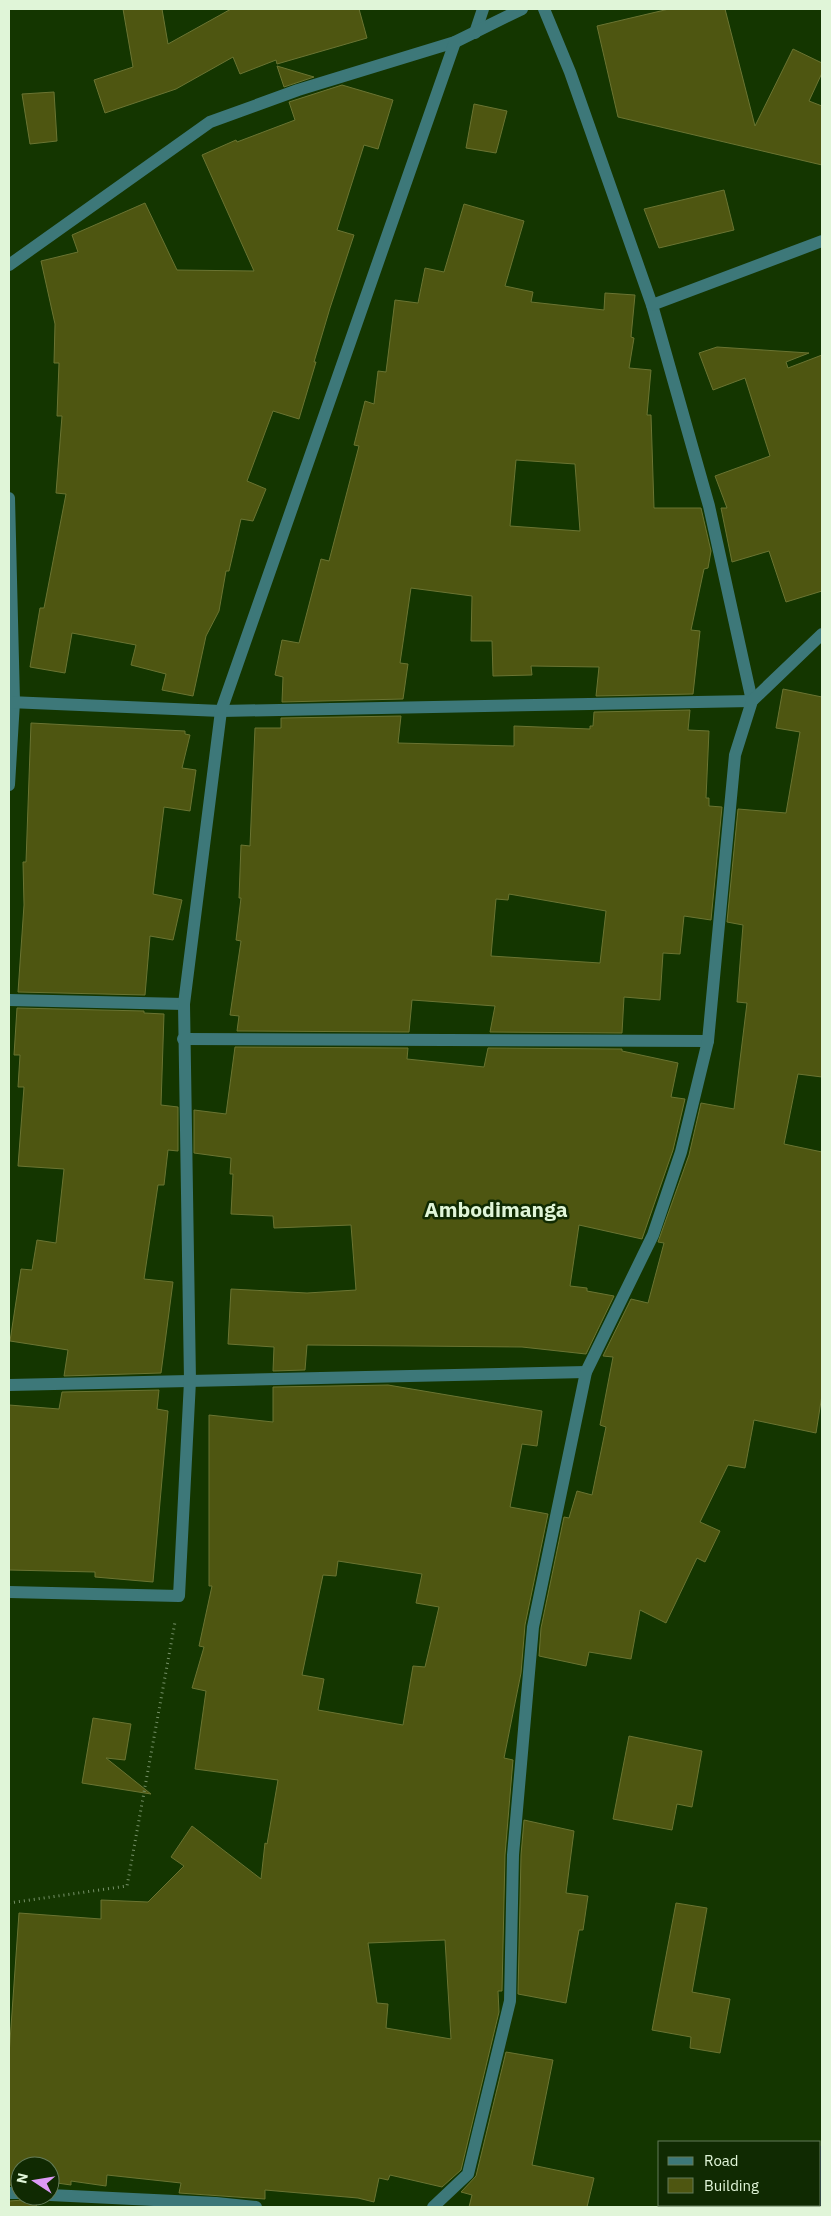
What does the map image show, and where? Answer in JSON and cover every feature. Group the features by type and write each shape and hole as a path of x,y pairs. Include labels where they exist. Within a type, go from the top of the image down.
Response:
{"street":[{"path":"475,33 483,9"},
{"path":"9,265 210,122 298,90 455,42 522,9"},
{"path":"544,9 570,72 652,305 709,506 752,701"},
{"path":"9,1592 179,1596 190,1381 183,1039 184,1004 221,711 455,42"},
{"path":"652,305 822,242"},
{"path":"9,498 11,702 9,785"},
{"path":"433,2207 468,2174 510,2001 512,1855 533,1627 586,1372 653,1236 681,1152 708,1041 735,755 752,701 822,634"},
{"path":"11,702 221,711 752,701"},
{"path":"9,1000 184,1004"},
{"path":"183,1039 708,1041"},
{"path":"9,1385 586,1372"},
{"path":"60,2195 216,2203 256,2207"}],"path":[{"path":"9,1903 127,1886 179,1596"}],"building":[{"path":"123,9 162,9 168,44 231,9 359,9 367,38 277,64 276,60 240,74 233,57 176,89 105,113 94,80 133,67"},
{"path":"669,9 725,9 755,126 793,49 822,63 822,73 809,101 822,106 822,165 618,117 597,26"},
{"path":"277,66 314,77 284,87"},
{"path":"342,85 393,100 378,149 364,145 337,230 354,235 330,308 299,419 273,411 247,481 266,489 253,521 241,519 229,571 226,571 219,611 206,636 193,696 162,690 166,674 131,665 136,645 72,633 65,673 30,667 40,608 44,608 66,494 56,493 62,416 57,416 59,363 54,363 55,324 41,261 78,252 72,235 145,203 177,270 254,271 202,155 236,140 237,142 295,120 289,102"},
{"path":"54,92 57,141 30,144 22,94"},
{"path":"474,104 507,111 496,153 466,148"},
{"path":"724,190 734,230 659,248 644,209"},
{"path":"464,204 524,221 505,286 533,292 531,302 604,310 605,293 635,295 631,337 634,338 629,368 651,370 647,415 651,415 654,508 701,508 711,551 708,568 704,569 691,630 700,631 693,694 596,696 599,667 531,666 532,675 493,676 492,641 471,641 472,596 411,588 400,663 408,664 403,699 282,702 283,677 275,675 282,640 299,643 321,559 329,561 359,446 354,445 365,401 374,404 378,371 386,372 395,300 418,303 425,268 444,272","holes":["516,460 575,464 580,531 510,526"]},
{"path":"717,347 809,353 786,362 788,368 822,355 822,591 786,602 769,551 732,562 721,508 727,508 715,476 770,456 745,378 713,390 699,353"},
{"path":"783,689 822,697 822,1077 798,1074 784,1144 822,1152 822,1395 816,1433 754,1420 745,1468 728,1465 700,1522 720,1531 705,1562 697,1558 666,1623 640,1610 631,1659 589,1652 586,1666 539,1656 541,1628 564,1517 569,1518 577,1491 592,1495 606,1427 600,1425 613,1357 603,1356 631,1299 648,1303 664,1243 658,1242 689,1155 701,1103 734,1109 747,1003 737,1002 743,925 727,922 738,809 786,813 800,732 776,728"},
{"path":"690,710 688,730 709,731 706,798 709,798 709,806 722,807 711,920 684,916 680,954 663,953 660,1000 624,997 622,1033 490,1032 495,1006 412,1000 409,1032 237,1031 239,1016 230,1015 241,941 236,940 241,898 239,898 241,845 250,846 255,728 281,728 281,718 401,716 398,743 514,746 514,726 590,729 590,726 593,726 594,712","holes":["509,894 606,911 600,963 491,956 496,899 508,900"]},
{"path":"31,723 185,731 185,734 190,735 182,768 196,770 190,811 164,807 153,894 182,900 173,940 150,936 145,995 18,992 24,905 23,862 26,862"},
{"path":"17,1008 144,1011 144,1013 164,1014 161,1105 178,1107 178,1151 168,1150 164,1185 158,1185 144,1279 173,1282 161,1373 64,1376 68,1350 10,1341 21,1269 32,1270 37,1240 56,1243 64,1169 18,1166 24,1087 18,1087 20,1055 14,1055"},
{"path":"235,1047 408,1048 407,1059 484,1067 488,1048 622,1049 622,1051 678,1063 671,1097 685,1099 673,1150 642,1239 579,1225 570,1286 587,1288 587,1291 614,1296 586,1354 522,1347 307,1345 305,1370 273,1371 274,1347 228,1344 231,1289 307,1293 356,1290 351,1225 274,1228 273,1216 231,1214 233,1174 230,1174 231,1158 194,1153 194,1110 226,1114"},
{"path":"388,1385 542,1411 537,1446 522,1444 510,1507 548,1514 525,1625 521,1673 504,1758 513,1760 505,1855 502,1991 498,1991 499,2012 461,2170 442,2187 390,2175 388,2180 379,2178 374,2202 358,2198 265,2190 265,2199 179,2193 181,2183 107,2175 106,2186 71,2181 71,2185 60,2183 60,2156 10,2156 9,2185 9,2055 19,1913 101,1919 101,1900 148,1902 184,1866 171,1857 192,1826 261,1879 265,1843 267,1844 278,1780 195,1769 206,1691 192,1688 204,1647 199,1646 212,1586 209,1586 209,1415 273,1422 273,1387","holes":["338,1561 422,1574 416,1603 439,1607 425,1667 413,1666 403,1725 318,1710 324,1679 302,1675 323,1575 336,1576","445,1940 451,2039 386,2028 388,2004 377,2003 368,1943"]},
{"path":"159,1390 157,1409 168,1411 153,1582 95,1577 95,1572 9,1570 9,1405 59,1409 62,1392"},
{"path":"93,1718 131,1724 125,1760 106,1758 151,1794 82,1783"},
{"path":"629,1736 702,1751 692,1807 677,1804 672,1830 613,1819"},
{"path":"524,1820 574,1831 566,1893 588,1896 583,1930 579,1930 566,2003 518,1994 521,1855"},
{"path":"676,1903 707,1908 692,1992 730,1999 720,2053 690,2048 691,2037 652,2030"},
{"path":"506,2052 553,2060 532,2165 594,2178 587,2207 469,2207 472,2195 461,2192 476,2176"},
{"path":"9,2201 10,2206 36,2207 9,2207"}],"district":[{"name":"Ambodimanga","path":"496,1209"}]}
